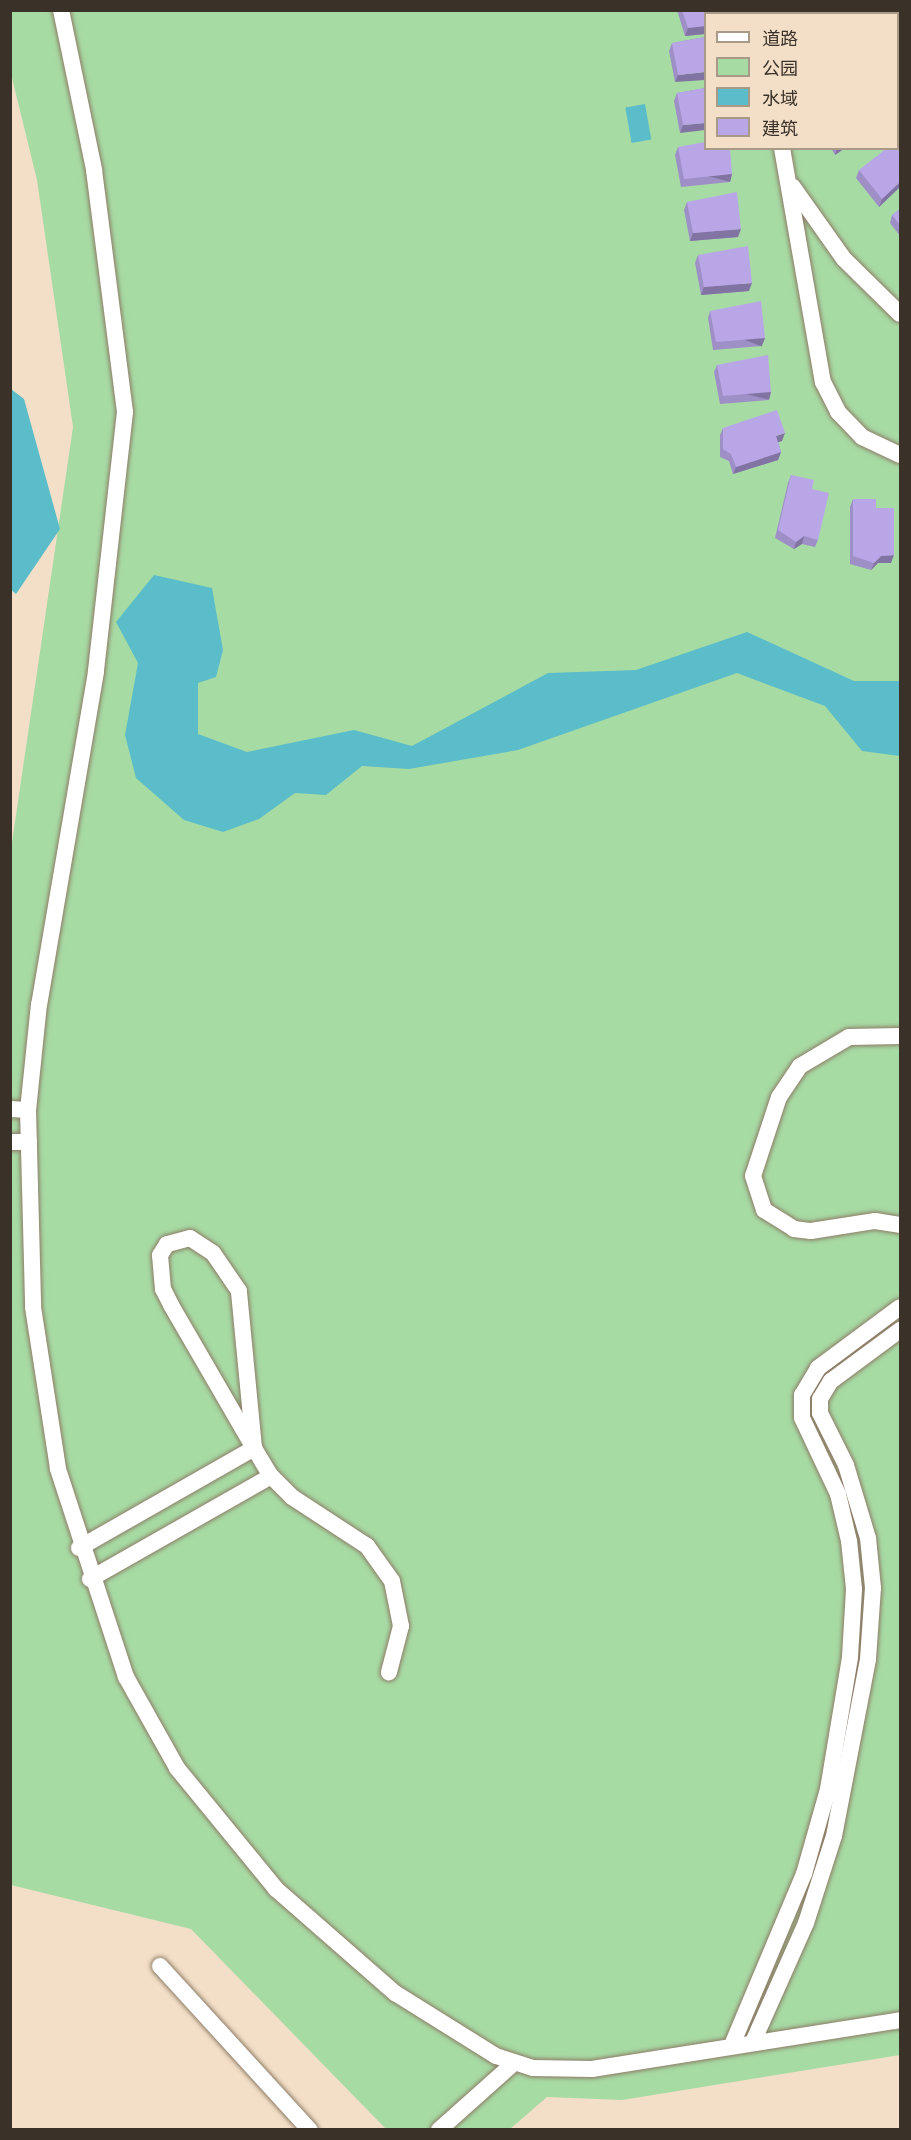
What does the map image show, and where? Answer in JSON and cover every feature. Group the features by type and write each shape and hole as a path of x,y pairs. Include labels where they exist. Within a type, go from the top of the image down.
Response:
{"street":[{"path":"61,10 94,170 125,412 96,672 39,1004 28,1110 33,1307 42,1389 80,1548 90,1579 150,1723 240,1851 395,1993 478,2048 514,2063 572,2071 900,2020"},
{"path":"782,150 823,382 838,412 862,437 900,455"},
{"path":"787,178 844,259 900,314"},
{"path":"900,1036 849,1037 800,1066 779,1097 753,1176 764,1210 794,1229 811,1231 875,1221 900,1225"},
{"path":"10,1109 28,1110"},
{"path":"10,1142 29,1142"},
{"path":"254,1448 239,1291 213,1253 190,1238 177,1238 160,1255 163,1289 254,1448 271,1476 317,1515 368,1546 392,1581 401,1626 389,1672"},
{"path":"732,2045 804,1874 830,1778 850,1657 854,1589 849,1541 838,1494 802,1418 802,1395 818,1368 900,1307"},
{"path":"753,2042 806,1923 834,1836 868,1659 873,1588 868,1538 846,1465 820,1413 820,1399 831,1381 900,1330"},
{"path":"80,1548 254,1448"},
{"path":"90,1579 271,1476"},
{"path":"160,1966 310,2130"},
{"path":"439,2130 514,2063"}],"green space":[{"path":"10,11 900,11 900,2055 622,2100 547,2097 510,2129 386,2129 191,1929 11,1885 10,856 73,427 37,180 11,74"}],"water":[{"path":"645,104 651,139 632,143 625,107"},
{"path":"11,389 24,399 60,529 16,594 10,589"},
{"path":"154,575 212,588 223,650 216,677 198,683 198,734 247,752 354,730 412,746 548,673 636,670 747,632 854,681 900,681 900,756 862,751 825,706 737,673 518,750 409,769 362,766 326,795 295,793 259,819 223,832 184,820 136,778 125,735 138,663 116,622"}],"building":[{"path":"682,10 734,10 734,12 704,12 704,26 688,28"},
{"path":"817,10 863,10 862,12"},
{"path":"704,37 704,72 678,75 672,43"},
{"path":"704,88 704,123 683,125 677,93"},
{"path":"704,142 704,150 730,150 732,174 684,179 678,147"},
{"path":"900,144 900,182 882,199 859,170 884,150 899,150"},
{"path":"737,192 741,229 693,233 687,202"},
{"path":"900,209 900,225 892,215"},
{"path":"748,246 752,283 704,287 698,255"},
{"path":"761,301 765,338 716,342 710,311"},
{"path":"768,355 771,392 723,396 717,365"},
{"path":"777,410 785,433 776,436 781,452 736,467 731,454 723,449 723,428"},
{"path":"791,475 814,480 812,489 829,493 818,540 804,536 796,542 778,530"},
{"path":"853,499 876,499 876,508 894,508 894,555 881,556 874,563 853,556"}]}
